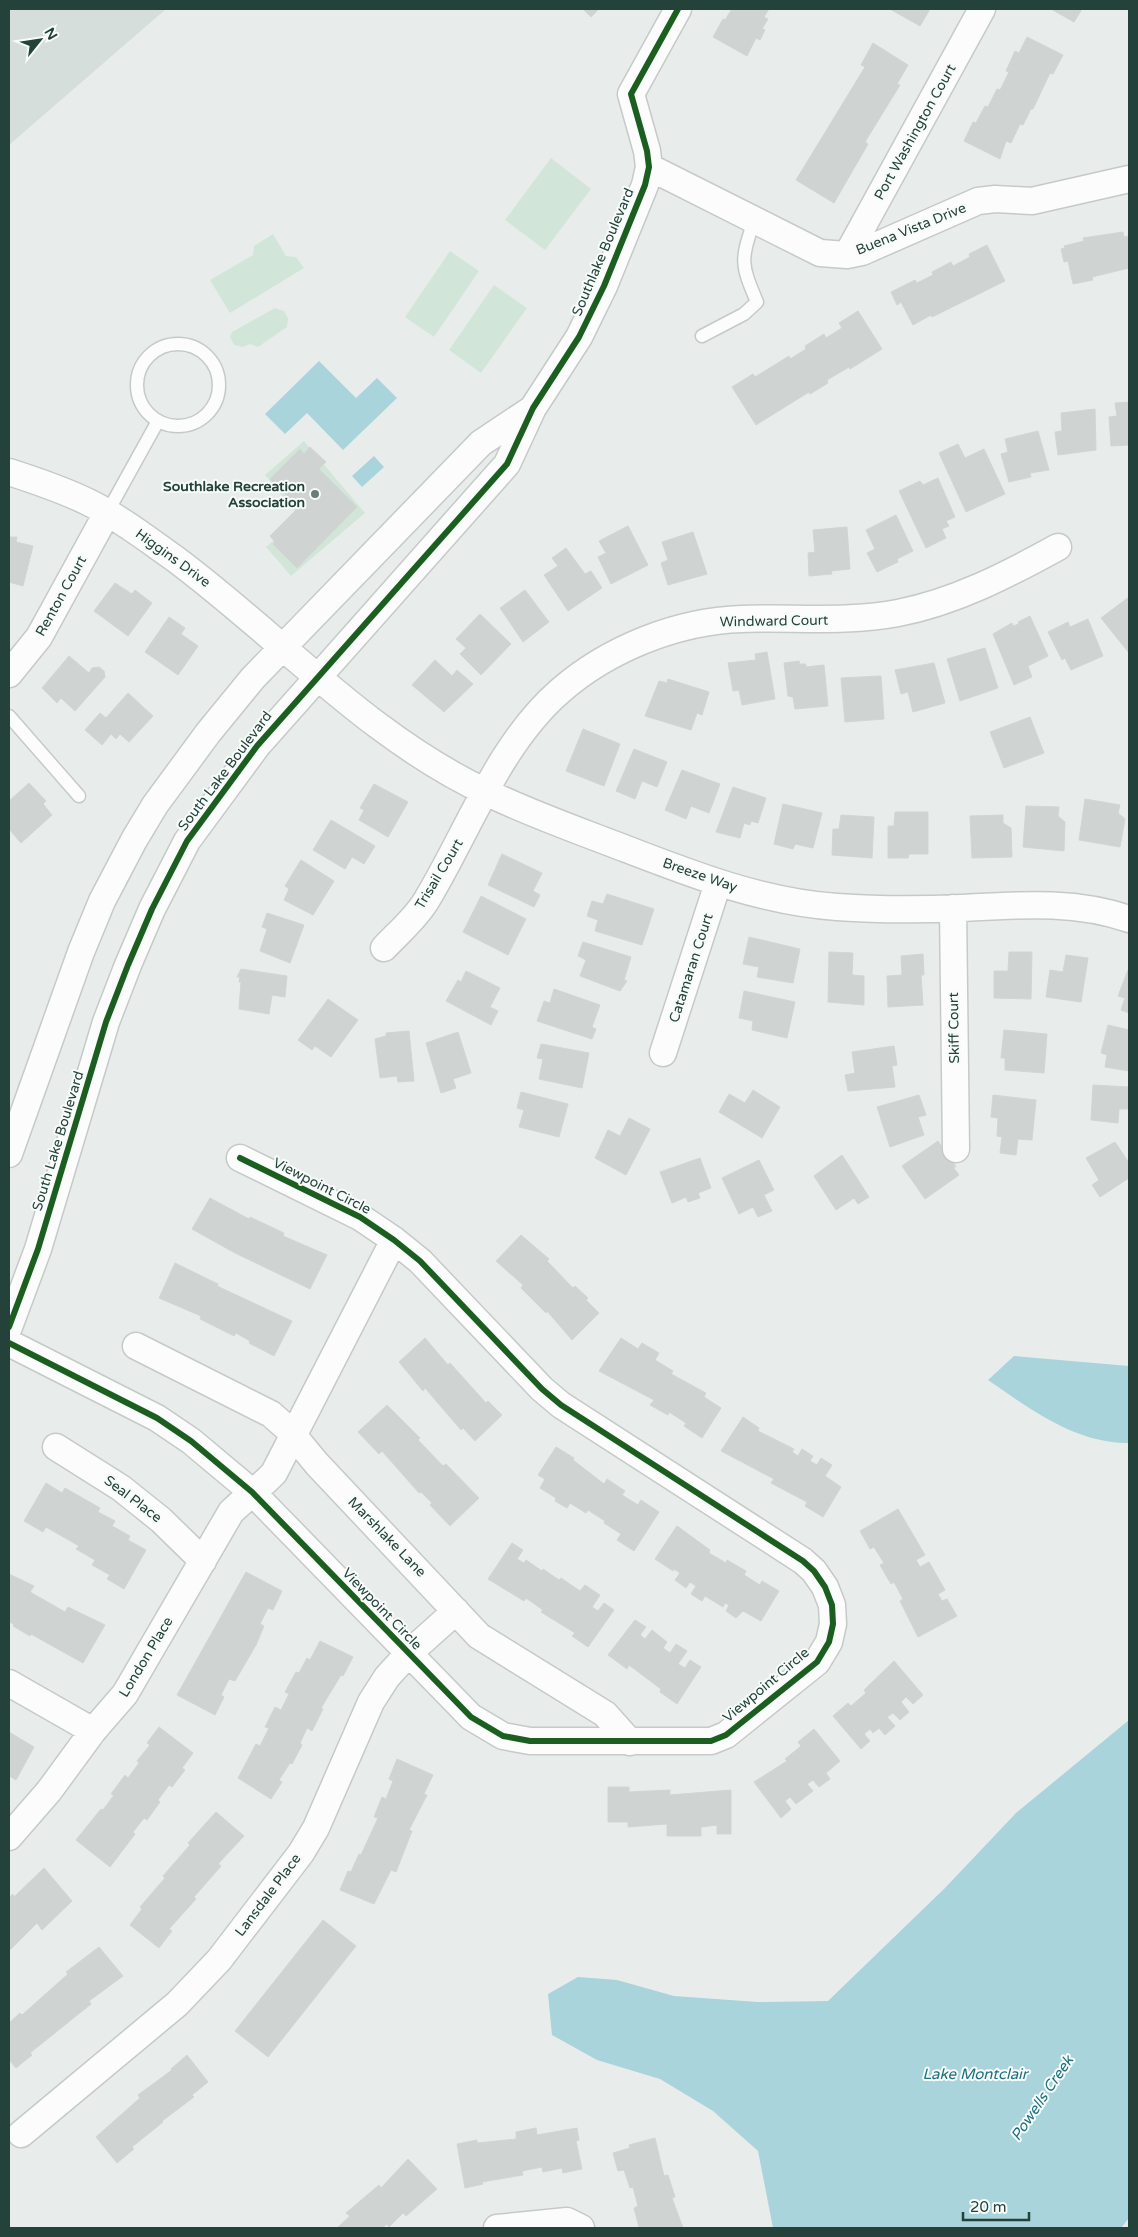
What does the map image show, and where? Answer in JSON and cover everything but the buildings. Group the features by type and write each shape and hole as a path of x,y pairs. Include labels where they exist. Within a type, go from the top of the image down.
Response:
{"street":[{"name":"Southlake Boulevard","path":"533,408 579,337 604,286 634,214 649,167 643,132 631,94 678,9"},
{"name":"Port Washington Court","path":"847,255 982,9"},
{"name":"Buena Vista Drive","path":"649,167 820,253 847,255 862,252 978,201 995,199 1032,201 1129,179"},
{"path":"9,1154 81,952 102,901 155,805 208,733 253,678 482,443 533,408"},
{"name":"South Lake Boulevard","path":"9,1327 38,1248 106,1022 152,909 187,841 257,746 317,676 507,464 533,408"},
{"name":"Higgins Drive","path":"9,472 44,483 107,513 151,542 208,583 317,676"},
{"name":"Renton Court","path":"9,674 39,637 107,513"},
{"name":"Windward Court","path":"486,792 512,746 537,714 560,691 580,676 623,650 662,634 702,622 740,618 849,620 898,613 945,601 1004,576 1058,547"},
{"name":"Breeze Way","path":"317,676 368,719 417,754 486,792 546,818 718,883 776,898 832,907 890,910 1035,904 1079,908 1129,919"},
{"name":"Trisail Court","path":"384,948 425,903 486,792"},
{"name":"Catamaran Court","path":"663,1053 718,883"},
{"name":"Skiff Court","path":"953,908 956,1149"},
{"name":"Viewpoint Circle","path":"9,1343 157,1418 191,1442 252,1492 470,1717 486,1728 503,1736 530,1741 711,1741 726,1735 817,1662 829,1642 833,1624 832,1605 825,1587 814,1571 561,1405 542,1389 420,1261 394,1240 360,1217 240,1158"},
{"path":"252,1492 264,1484 274,1472 394,1240"},
{"name":"Marshlake Lane","path":"136,1346 271,1414 294,1436 316,1464 479,1636 605,1714 630,1742"},
{"name":"Seal Place","path":"56,1447 121,1488 162,1520 203,1561"},
{"name":"London Place","path":"9,1837 49,1791 93,1731 125,1694 231,1512 252,1492"},
{"name":"Lansdale Place","path":"21,2134 177,2004 219,1960 301,1853 316,1828 371,1702 387,1677 408,1654 456,1611"},
{"path":"9,1683 93,1731"},
{"path":"497,2228 567,2221 581,2228"}],"lane":[{"path":"702,336 744,314 757,302 745,273 743,256 754,220"},
{"path":"190,345 204,353 217,371 219,384 218,398 211,411 198,421 185,426 169,426 158,421 150,416 141,404 136,388 139,370 148,356 163,346 190,345"},
{"path":"107,513 158,421"},
{"path":"9,716 79,796"}],"shaded area":[{"path":"9,9 166,9 9,145"}],"green space":[{"path":"551,158 591,189 545,250 505,220"},
{"path":"273,234 286,256 296,257 304,268 230,313 210,280 253,255 254,246"},
{"path":"450,251 479,271 434,337 405,317"},
{"path":"494,285 527,308 481,373 449,350"},
{"path":"275,308 284,311 288,318 287,327 258,347 250,344 243,347 234,345 230,337 232,332"},
{"name":"Southlake Recreation Association","path":"304,441 365,513 291,576 266,547 300,517 265,475"}],"water":[{"path":"319,361 356,398 377,378 397,398 343,450 307,413 285,434 265,414"},
{"path":"374,456 384,467 362,487 352,476"},
{"path":"1014,1356 1129,1366 1129,1443 1109,1442 1091,1438 1054,1423 988,1380"},
{"name":"Lake Montclair","path":"1129,1720 1129,2218 1121,2228 773,2228 758,2151 713,2111 660,2079 597,2060 552,2035 548,1994 578,1977 617,1980 674,1996 758,2002 828,2001 945,1888 1016,1813"}],"cycle path":[{"path":"9,1327 38,1249 106,1022 152,909 187,841 257,746 507,464 533,408 579,337 604,286 645,185 649,167 647,151 631,94 678,9"},
{"path":"9,1343 157,1418 191,1441 252,1492 471,1717 503,1736 530,1741 711,1741 726,1735 817,1662 829,1642 833,1624 832,1605 825,1587 814,1571 803,1561 561,1405 542,1389 420,1261 394,1240 360,1217 240,1158"}],"place":[{"name":"Southlake Recreation Association","path":"315,494"}],"water label":[{"name":"Powells Creek","path":"1042,2098"}]}
